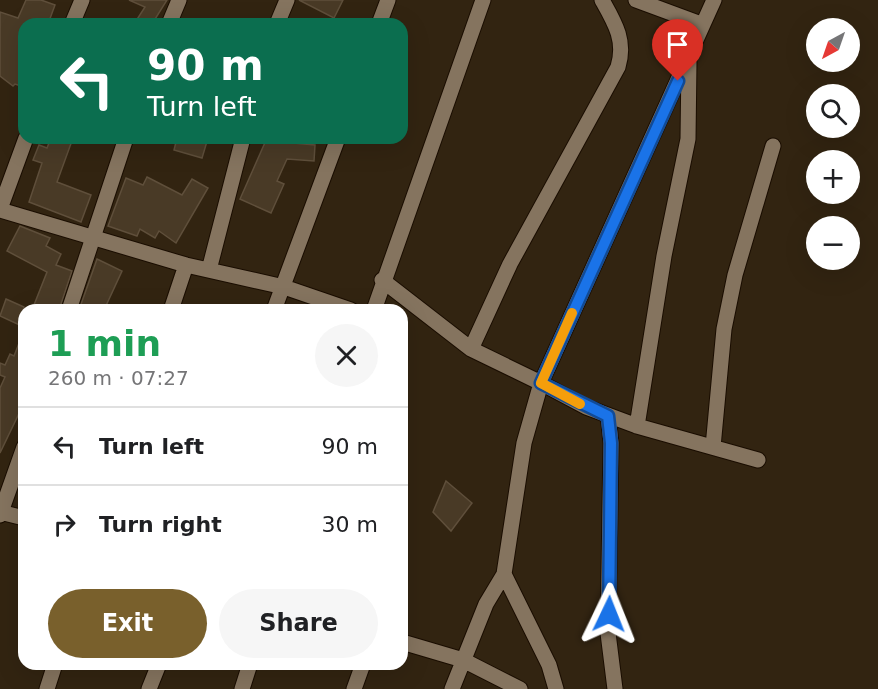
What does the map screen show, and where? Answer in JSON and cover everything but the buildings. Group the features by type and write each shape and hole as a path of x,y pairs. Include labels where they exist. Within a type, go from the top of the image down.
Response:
{"street":[{"path":"74,18 82,0"},
{"path":"172,18 179,0"},
{"path":"280,18 287,0"},
{"path":"381,18 388,0"},
{"path":"376,304 382,280 483,0"},
{"path":"471,349 510,264 618,67 622,54 622,42 617,26 602,0"},
{"path":"452,689 486,604 504,574 524,443 541,383 714,0"},
{"path":"644,1 702,24"},
{"path":"637,426 664,256 688,138 689,57"},
{"path":"24,144 0,210 186,265 284,287 334,304"},
{"path":"71,304 124,144"},
{"path":"209,270 241,144"},
{"path":"277,304 336,144"},
{"path":"713,447 724,329 735,275 773,146"},
{"path":"173,304 186,265"},
{"path":"382,280 471,349 608,416 758,460"},
{"path":"608,416 611,443 608,633 615,689"},
{"path":"18,464 1,513 18,517"},
{"path":"504,574 549,665 556,689"},
{"path":"408,644 463,660 520,689"},
{"path":"47,689 53,670"},
{"path":"149,689 157,670"},
{"path":"242,689 248,670"},
{"path":"354,689 361,670"}],"slow traffic":[{"path":"572,313 541,383 580,404"}],"route":[{"path":"609,614 611,443 608,416 541,383 678,81"}]}
